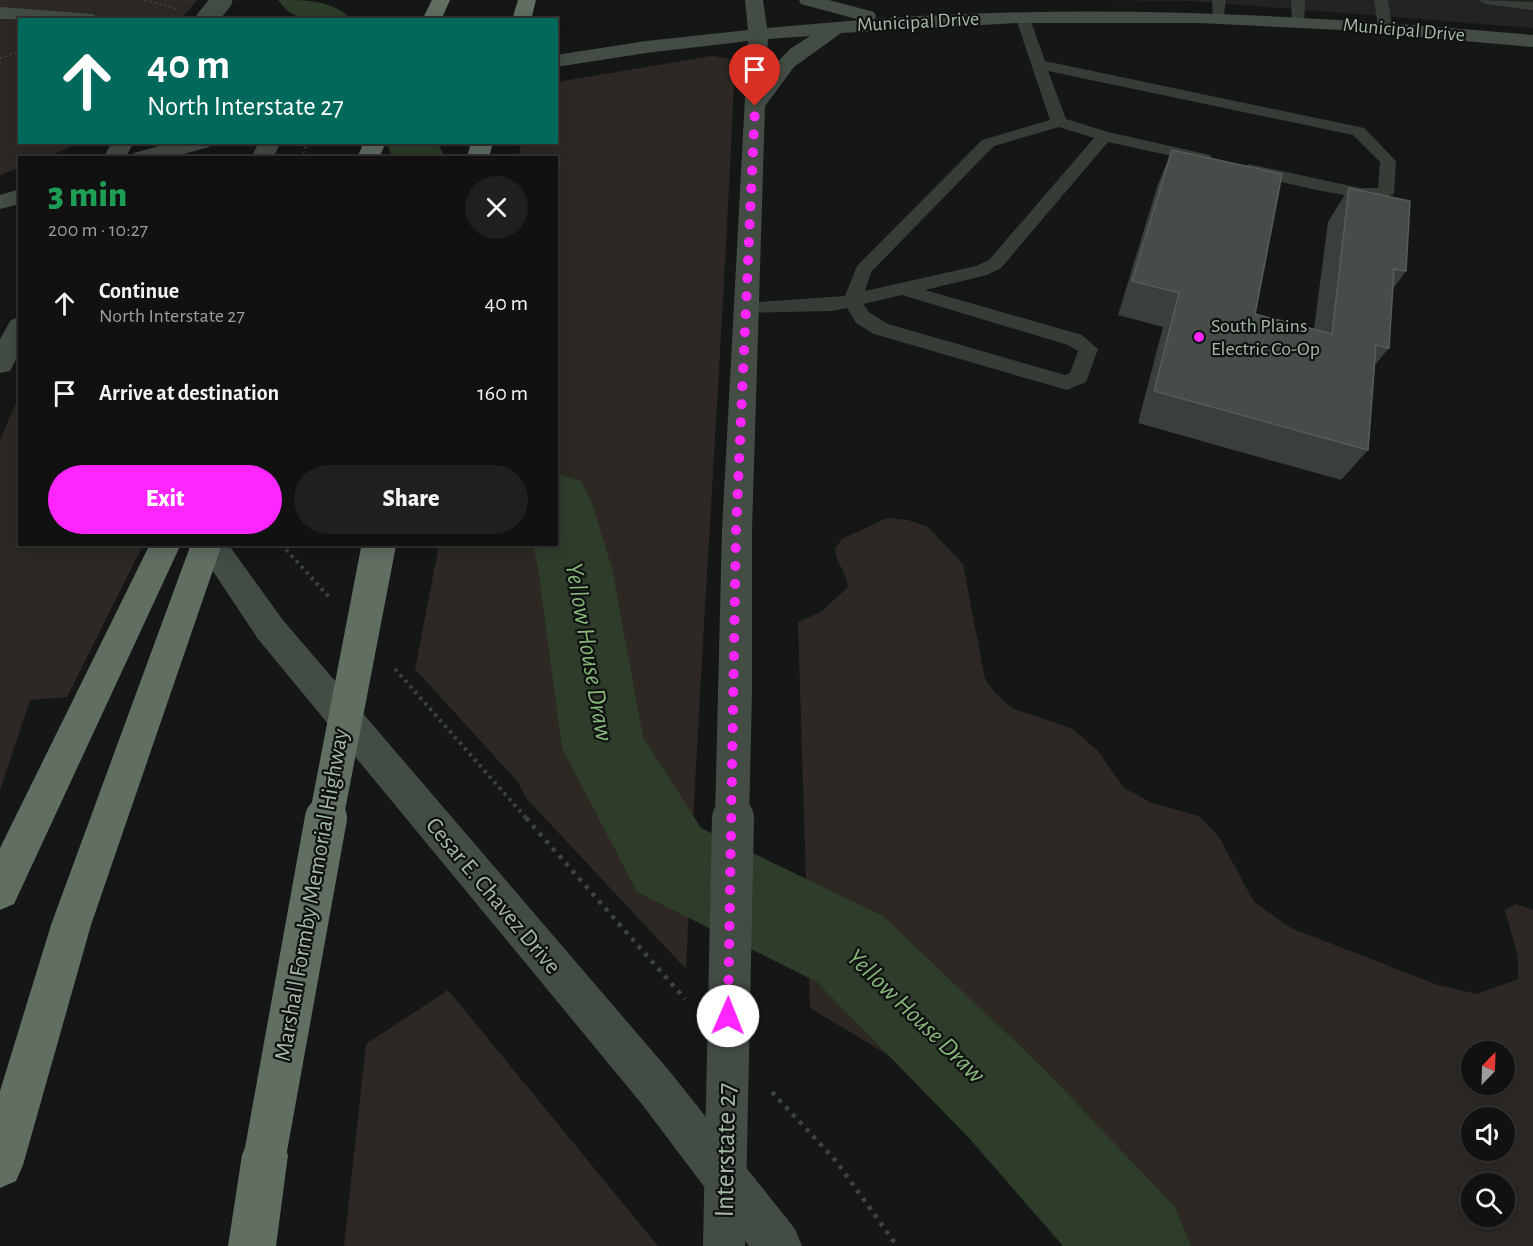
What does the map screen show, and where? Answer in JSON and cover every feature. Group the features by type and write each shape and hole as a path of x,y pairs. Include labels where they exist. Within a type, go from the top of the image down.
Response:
{"highway":[{"path":"432,18 441,0"},
{"path":"522,18 527,0"},
{"path":"0,890 165,546"},
{"path":"0,1165 71,925 208,546"},
{"name":"Marshall Formby Memorial Highway","path":"252,1246 265,1155 345,714 379,546"}],"main road":[{"path":"208,18 222,0"},
{"name":"Interstate 27","path":"724,1246 736,530 758,34 754,0"},
{"path":"808,0 867,16 913,21"},
{"name":"Municipal Drive","path":"559,61 758,34 846,26 1022,16 1219,9 1299,21 1533,42"},
{"path":"0,13 66,18"},
{"path":"755,106 771,79 797,51 812,41 846,26"},
{"path":"150,156 196,144"},
{"path":"0,202 18,196"},
{"path":"0,363 18,330"},
{"name":"Cesar E. Chavez Drive","path":"210,546 270,629 656,1088 778,1246"}],"lane":[{"path":"1298,0 1299,21"},
{"path":"1381,0 1385,27"},
{"path":"1485,0 1533,6"},
{"path":"1022,16 1059,122"},
{"path":"852,301 863,270 988,142 1059,122 1104,136 1360,193 1386,193 1388,160 1358,131 1038,64"},
{"path":"746,309 832,305 981,271 995,264 1104,136"},
{"path":"852,301 863,318 881,328 1067,383 1079,377 1088,349 1075,340 902,289"}],"path":[{"path":"0,58 18,52"},
{"path":"283,546 334,602"},
{"path":"388,662 687,1001"},
{"path":"765,1085 836,1161 897,1246"}],"shaded area":[{"path":"0,0 197,0 182,18 18,18 18,144 76,144 51,156 18,156 18,168 0,175"},
{"path":"1063,0 1533,0 1533,28 1190,1"},
{"path":"712,56 735,60 686,969 526,798 517,781 415,669 439,546 558,546 558,156 518,156 522,144 558,144 558,82"},
{"path":"18,398 18,546 142,546 67,697 30,700 0,790 0,440"},
{"path":"887,518 908,520 928,527 963,564 985,679 996,694 1012,708 1073,729 1098,751 1124,788 1152,803 1199,816 1219,837 1254,902 1291,928 1438,985 1477,994 1518,979 1518,957 1505,910 1516,904 1533,910 1533,1246 1069,1246 984,1141 910,1068 810,1008 798,622 821,612 848,587 835,548 842,539"},
{"path":"448,990 658,1246 344,1246 366,1044"}],"building":[{"name":"South Plains Electric Co-Op","path":"1172,150 1282,174 1255,314 1332,334 1349,188 1410,201 1406,271 1394,269 1389,348 1376,345 1368,450 1154,391 1179,293 1132,281"}],"waterway":[{"name":"Yellow House Draw","path":"300,0 327,18"},
{"name":"Yellow House Draw","path":"412,144 418,156"},
{"name":"Yellow House Draw","path":"558,507 575,568 604,748 669,860 850,949 1005,1102 1136,1246"}],"place":[{"name":"South Plains Electric Co-Op","path":"1199,337"}],"route":[{"path":"728,1016 736,530 755,106"}]}
